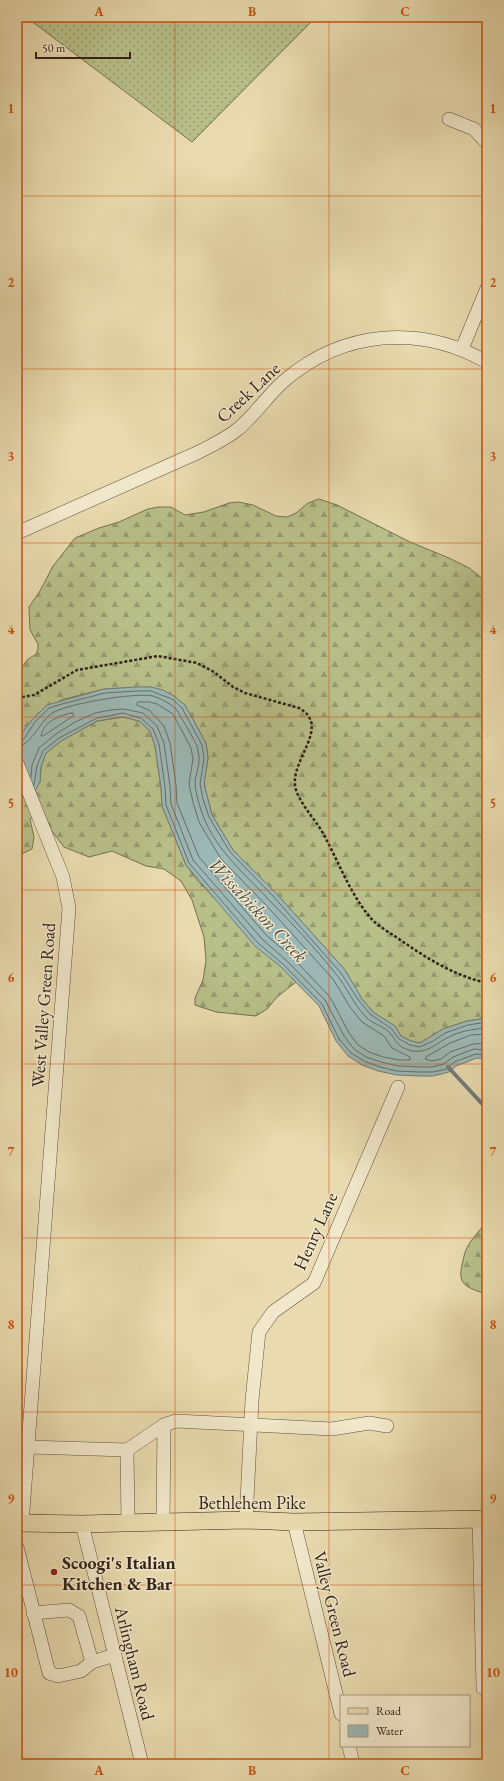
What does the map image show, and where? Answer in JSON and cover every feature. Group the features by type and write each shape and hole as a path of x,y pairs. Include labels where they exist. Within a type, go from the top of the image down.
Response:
{"main road":[{"name":"Bethlehem Pike","path":"20,1523 82,1524 246,1520 294,1522 483,1519"}],"street":[{"path":"449,119 474,129 487,143"},
{"path":"462,349 487,288"},
{"name":"Creek Lane","path":"17,533 173,464 226,438 245,423 284,382 296,372 332,351 350,343 392,337 429,340 462,349 487,362"},
{"name":"West Valley Green Road","path":"17,763 63,876 69,908 28,1447 20,1523"},
{"name":"Henry Lane","path":"246,1520 252,1426 252,1400 259,1332 274,1312 314,1283 398,1086"},
{"path":"28,1447 126,1450 164,1425 176,1421 332,1429 370,1423 388,1426"},
{"path":"163,1522 164,1425"},
{"path":"126,1450 128,1523"},
{"path":"483,1519 483,1688"},
{"name":"Valley Green Road","path":"294,1522 340,1710"},
{"name":"Arlingham Road","path":"82,1524 142,1764"},
{"path":"17,1546 49,1673 58,1676 81,1671 92,1662 115,1655"},
{"path":"33,1613 69,1610 79,1616 92,1662"},
{"path":"349,1747 354,1764"}],"path":[{"path":"17,698 34,695 77,670 158,656 197,663 214,672 245,693 299,708 306,712 310,717 312,734 295,774 296,790 322,832 344,876 369,916 381,927 440,966 464,977 487,983"}],"green space":[{"path":"26,17 316,17 192,142"},
{"path":"319,499 337,505 410,542 449,558 469,568 487,582 487,1018 467,1021 443,1029 420,1043 411,1041 401,1036 395,1026 373,1012 362,999 345,970 276,893 233,850 212,815 204,784 208,758 206,743 185,705 151,687 104,689 61,700 32,720 21,736 17,732 17,675 27,660 36,654 38,649 38,644 30,630 29,607 40,591 53,566 75,538 119,522 148,509 158,507 171,507 185,515 204,512 229,503 239,502 253,505 276,516 287,517 296,513 308,503"},
{"path":"123,717 139,721 150,731 155,746 161,787 162,806 186,865 198,881 296,982 277,997 267,1009 256,1016 216,1012 195,1005 195,998 203,980 206,960 204,937 192,900 181,881 164,869 146,866 112,851 89,857 64,847 51,830 43,811 30,819 34,837 32,849 17,856 17,797 26,797 40,782 41,767 46,753 61,741 97,721"},
{"path":"487,1218 487,1297 486,1294 464,1284 461,1269 466,1249"}],"water":[{"name":"Wissahickon Creek","path":"151,687 163,690 174,696 185,705 206,743 208,758 204,784 212,815 233,850 276,893 345,970 362,999 373,1012 395,1026 401,1036 411,1041 420,1043 443,1029 467,1021 487,1018 487,1059 477,1058 456,1066 449,1072 433,1076 420,1076 397,1075 378,1071 362,1065 348,1056 336,1041 319,1006 281,967 255,946 186,865 162,806 161,787 155,746 150,731 139,721 123,717 97,721 61,741 46,753 41,767 40,782 34,793 26,797 17,797 17,739 32,720 47,705 104,689"}],"waterway":[{"path":"448,1067 487,1109"}],"place":[{"name":"Scoogi's Italian Kitchen & Bar","path":"54,1572"}]}
